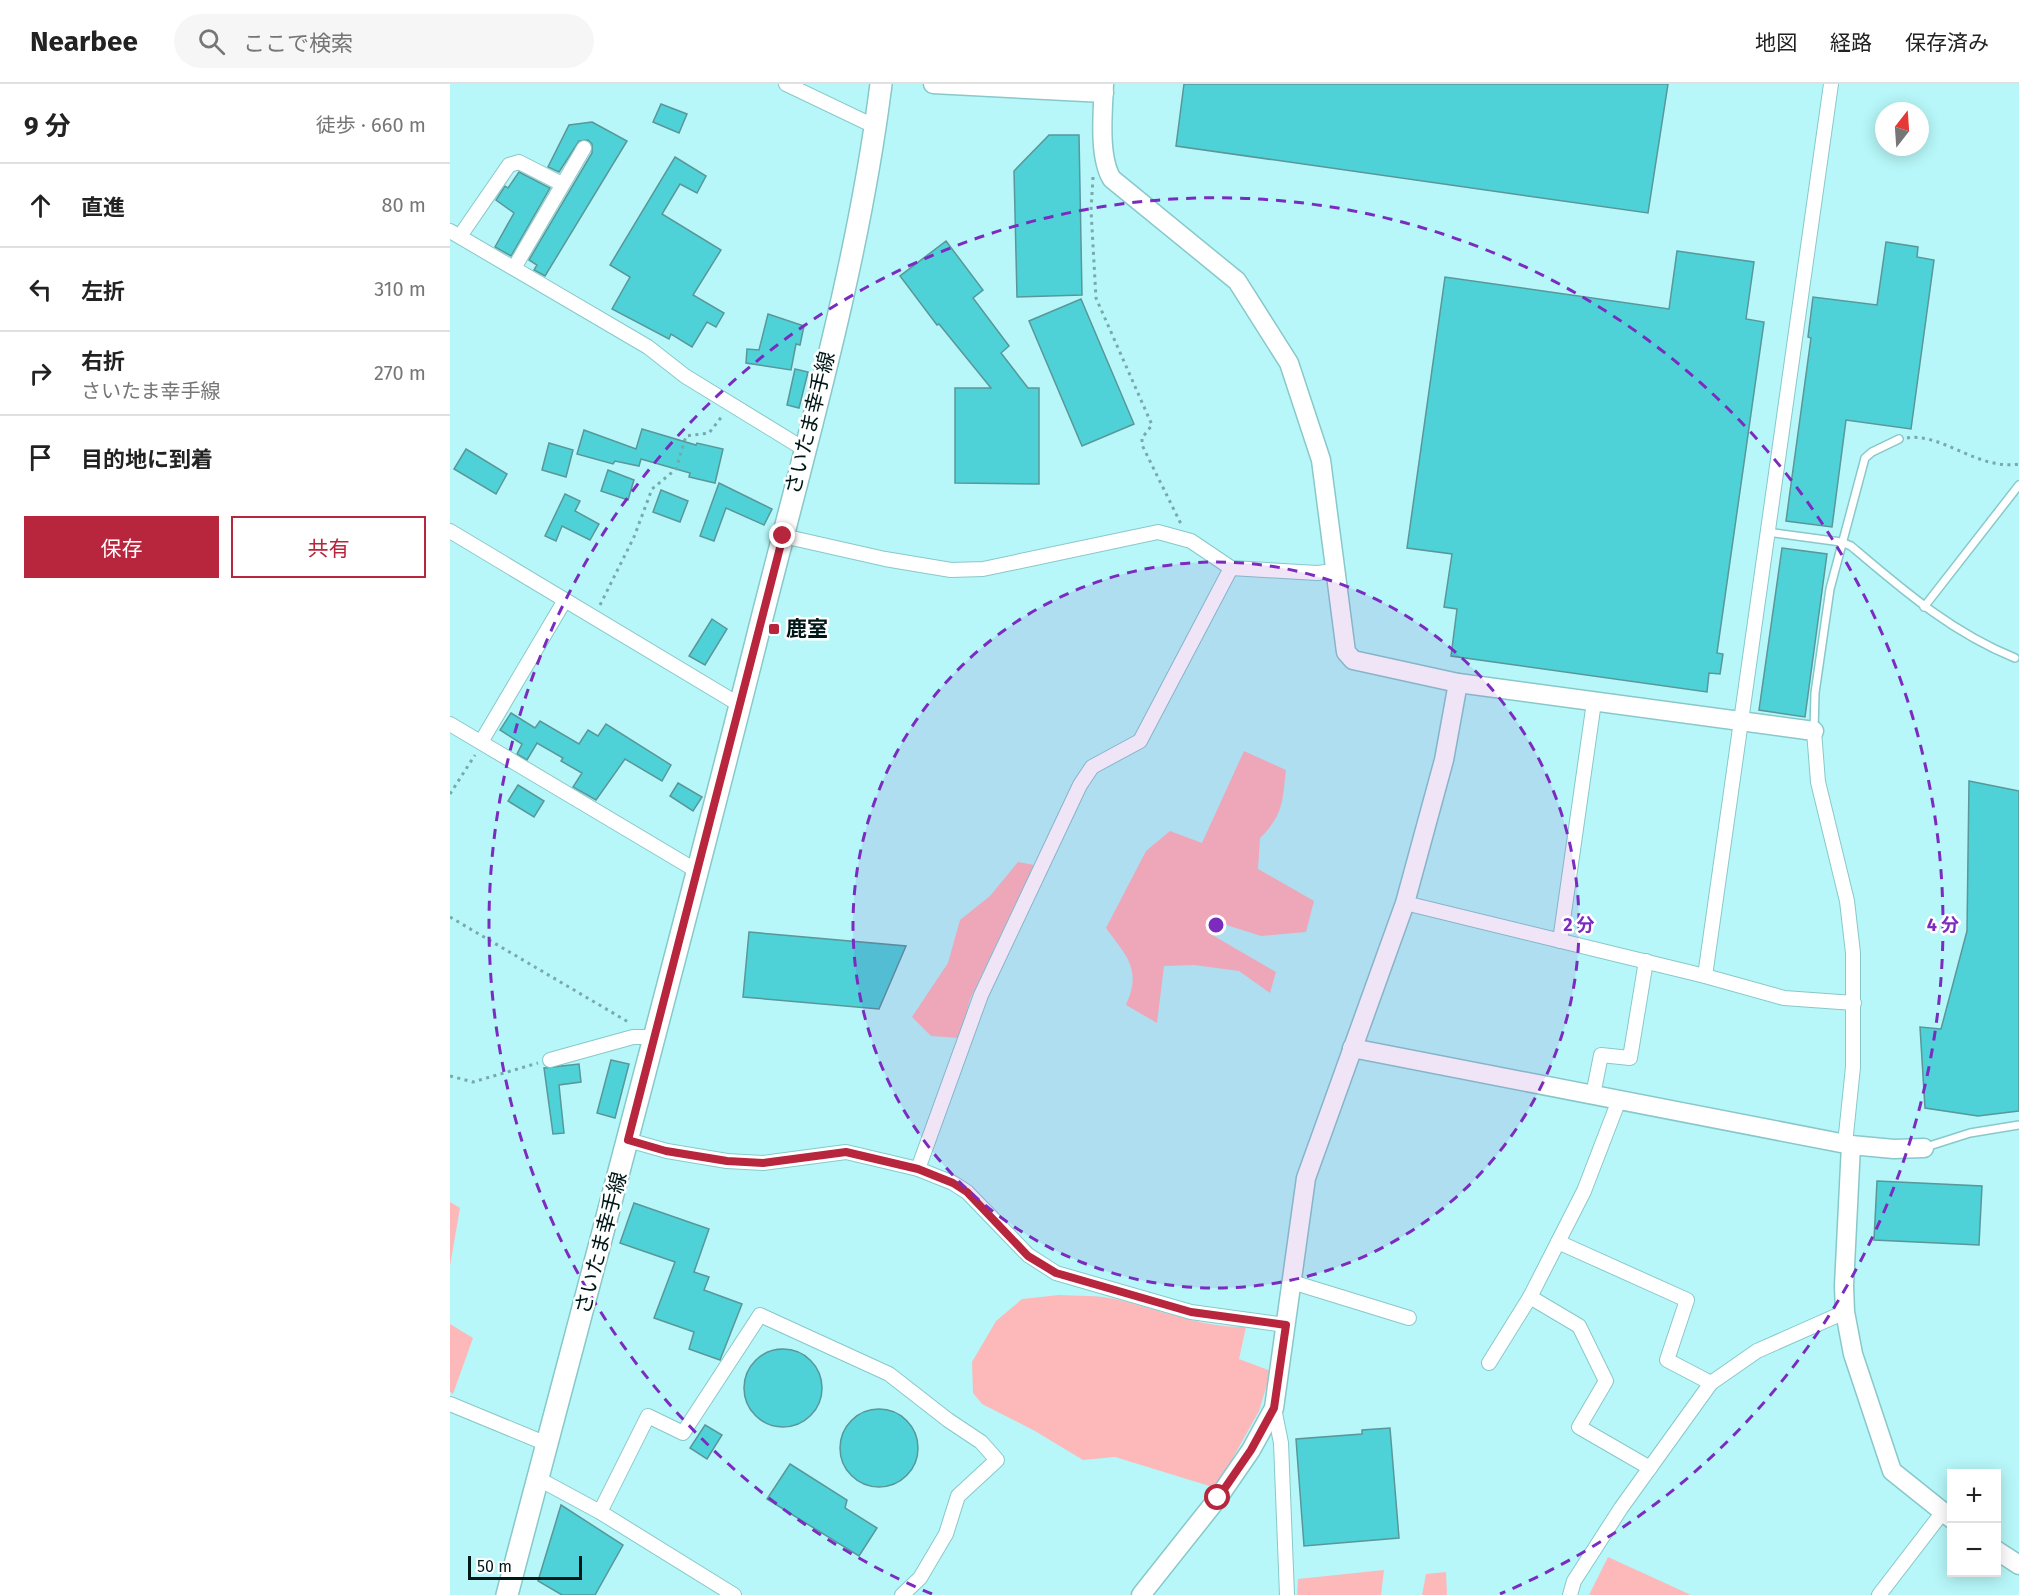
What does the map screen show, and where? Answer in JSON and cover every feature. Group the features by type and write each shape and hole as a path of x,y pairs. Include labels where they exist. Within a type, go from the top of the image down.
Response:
{"main road":[{"name":"さいたま幸手線","path":"507,1595 655,1037 783,536 862,210 881,84"}],"street":[{"path":"786,84 876,127"},
{"path":"933,84 1104,88 1104,156 1106,170 1112,179 1237,281 1289,363 1321,460 1346,652 1353,660 1458,683 1814,731 1818,782 1847,901 1853,953 1853,1067 1848,1144 1845,1312 1852,1354 1892,1471 1947,1516 1879,1595"},
{"path":"1705,976 1739,721 1831,84"},
{"path":"514,268 584,148"},
{"path":"562,184 519,162 509,165 455,234 648,347 685,376 804,449"},
{"path":"450,531 740,705"},
{"path":"783,536 885,559 951,570 982,569 1142,533 1158,532 1182,537 1231,568 1317,573 1334,571"},
{"path":"918,1169 981,995 1080,785 1092,767 1140,741 1231,568"},
{"path":"482,743 565,600"},
{"path":"1287,1595 1281,1443 1274,1408 1306,1178 1404,903 1444,760 1458,683"},
{"path":"1560,941 1594,702"},
{"path":"450,724 697,871"},
{"path":"1404,903 1646,961 1784,998 1854,1003"},
{"path":"1593,1095 1601,1055 1630,1058 1646,961"},
{"path":"550,1060 633,1037 655,1037"},
{"path":"1352,1048 1848,1144 1894,1149 1924,1148"},
{"path":"1489,1363 1530,1297 1584,1191 1619,1100"},
{"path":"628,1140 666,1151 727,1161 763,1163 846,1152 918,1169 953,1183 967,1192 1028,1256 1056,1273 1191,1312 1286,1325"},
{"path":"1558,1242 1687,1300 1667,1360 1711,1383"},
{"path":"1292,1282 1408,1317"},
{"path":"1530,1297 1579,1326 1606,1381 1579,1427 1650,1467"},
{"path":"1570,1595 1574,1581 1650,1467 1711,1383 1757,1352 1845,1312"},
{"path":"600,1512 648,1416 683,1433 760,1315 889,1374 948,1420 981,1442 997,1460 957,1496 946,1534 920,1578 902,1595"},
{"path":"450,1404 547,1443"},
{"path":"1141,1595 1218,1498 1256,1442 1274,1408"},
{"path":"537,1478 600,1512 734,1595"},
{"path":"2001,1553 2019,1565"}],"lane":[{"path":"1814,731 1816,681 1830,590 1865,458 1872,452 1899,440"},
{"path":"1924,607 2019,485"},
{"path":"1767,531 1841,542 1851,546 1924,607 1979,644 2015,658"},
{"path":"1924,1148 1970,1133 2019,1125"}],"path":[{"path":"1104,156 1093,173 1091,210 1096,298 1152,425 1142,438 1142,445 1184,530 1182,537"},
{"path":"594,617 634,537 652,489 676,469 686,436 709,433 720,422 729,403"},
{"path":"1899,440 1916,436 1998,466 2019,464"},
{"path":"450,794 482,743"},
{"path":"450,917 655,1037"},
{"path":"450,1076 473,1082 550,1060"}],"shaded area":[{"path":"1244,751 1286,770 1281,807 1274,822 1260,838 1258,869 1314,901 1306,932 1261,936 1217,922 1207,932 1276,972 1270,993 1239,971 1194,965 1164,966 1157,1023 1126,1005 1133,982 1130,964 1106,928 1146,851 1170,831 1202,843"},
{"path":"1018,862 1034,865 970,999 959,1038 931,1036 912,1017 948,963 960,920 990,896"},
{"path":"450,1202 460,1208 450,1266"},
{"path":"1059,1295 1108,1298 1196,1321 1246,1327 1239,1359 1271,1371 1259,1411 1216,1488 1115,1457 1083,1460 1035,1431 982,1404 973,1393 972,1362 996,1321 1022,1299"},
{"path":"450,1324 473,1338 453,1394 450,1392"},
{"path":"1608,1557 1691,1595 1589,1595"},
{"path":"1384,1570 1381,1595 1297,1595 1298,1579"},
{"path":"1446,1572 1447,1595 1422,1595 1426,1574"}],"building":[{"path":"1184,84 1668,84 1648,213 1176,146"},
{"path":"661,104 687,114 679,133 653,122"},
{"path":"592,122 627,141 545,276 534,270 537,265 529,260 592,153 592,144 588,140 579,141 559,172 548,167 569,125"},
{"path":"1049,135 1079,135 1082,295 1017,297 1014,171"},
{"path":"675,157 706,176 697,193 680,184 662,214 721,250 693,295 724,313 716,327 707,322 692,347 671,334 669,339 612,309 630,277 610,265"},
{"path":"519,172 550,188 511,256 495,247 514,213 496,200 505,186 508,188"},
{"path":"946,241 983,290 973,298 1009,346 1001,353 1028,388 1039,388 1039,484 955,483 955,388 991,388 939,324 937,325 900,276"},
{"path":"1886,242 1918,247 1917,257 1934,260 1911,429 1846,420 1832,527 1786,521 1811,338 1808,337 1813,297 1877,305"},
{"path":"1677,251 1754,262 1746,319 1764,322 1717,653 1723,654 1720,674 1709,673 1707,692 1451,656 1457,609 1444,607 1452,554 1407,548 1445,277 1669,309"},
{"path":"1081,299 1134,424 1082,446 1029,321"},
{"path":"768,314 804,326 800,345 796,344 791,370 746,363 747,349 759,350"},
{"path":"795,369 808,372 799,408 787,405"},
{"path":"642,429 696,445 697,443 723,449 715,483 689,477 690,473 641,459 639,466 615,461 613,464 577,454 584,430 636,449"},
{"path":"549,443 573,450 566,477 542,470"},
{"path":"466,449 507,474 496,494 454,469"},
{"path":"608,470 634,480 628,500 601,491"},
{"path":"719,483 772,509 764,525 726,508 714,541 700,536"},
{"path":"661,490 688,501 680,522 653,512"},
{"path":"565,494 580,501 575,511 599,524 590,540 562,526 556,541 545,536"},
{"path":"1782,548 1827,554 1805,717 1759,710"},
{"path":"712,619 727,629 705,665 689,656"},
{"path":"511,713 535,728 540,721 579,744 588,730 598,736 606,724 671,765 662,781 625,759 596,800 573,787 582,773 561,761 563,758 537,743 527,760 517,754 522,744 500,730"},
{"path":"1969,781 2019,791 2019,1111 1978,1116 1925,1108 1920,1027 1941,1029 1967,931"},
{"path":"678,783 702,797 693,811 670,796"},
{"path":"518,785 544,801 534,817 508,801"},
{"path":"749,932 906,946 879,1009 743,997"},
{"path":"611,1060 629,1064 615,1118 597,1113"},
{"path":"579,1064 581,1082 559,1085 564,1133 553,1134 544,1068"},
{"path":"1877,1181 1982,1186 1979,1245 1874,1240"},
{"path":"634,1203 709,1229 694,1272 709,1277 704,1290 742,1304 720,1360 689,1349 694,1332 654,1318 675,1262 620,1243"},
{"path":"783,1349 798,1352 811,1360 819,1373 822,1388 819,1403 811,1416 798,1424 783,1427 768,1424 755,1416 747,1403 744,1388 747,1373 755,1360 768,1352"},
{"path":"879,1409 894,1412 906,1421 915,1433 918,1448 915,1463 906,1475 894,1484 879,1487 864,1484 852,1475 843,1463 840,1448 843,1433 852,1421 864,1412"},
{"path":"705,1425 722,1435 707,1459 690,1448"},
{"path":"1390,1428 1399,1538 1304,1546 1296,1439 1362,1434 1362,1430"},
{"path":"790,1464 847,1500 845,1508 877,1528 859,1556 767,1499"},
{"path":"561,1505 623,1545 595,1595 562,1595 538,1581"}],"place":[{"name":"鹿室","path":"774,629"}],"route":[{"path":"783,536 628,1140 666,1151 727,1161 763,1163 846,1152 918,1169 953,1183 967,1192 1028,1256 1056,1273 1191,1312 1263,1324 1286,1325 1274,1408 1251,1450 1218,1498"}]}
